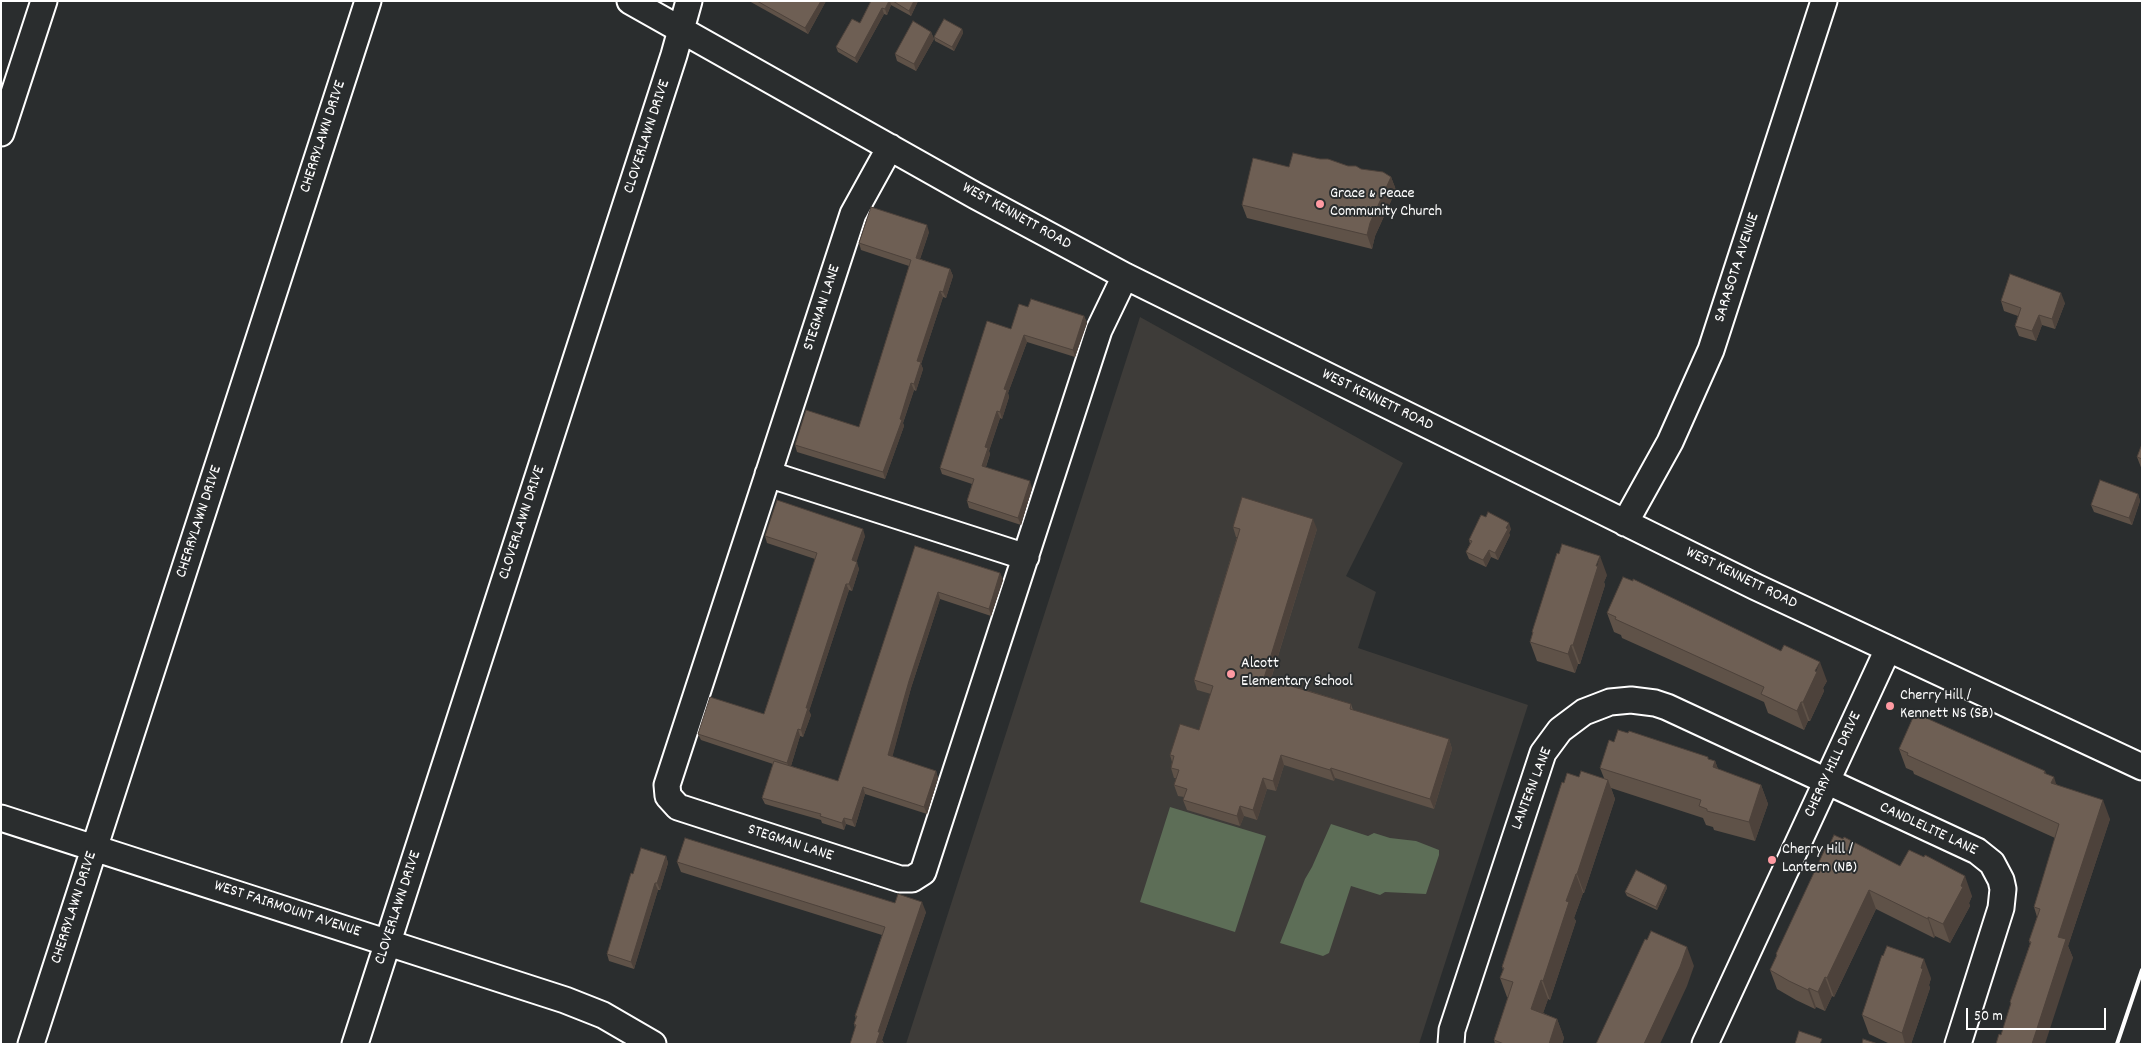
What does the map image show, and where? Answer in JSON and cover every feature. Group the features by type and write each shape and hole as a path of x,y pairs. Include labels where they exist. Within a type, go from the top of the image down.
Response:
{"street":[{"path":"1,133 44,1"},
{"name":"CHERRYLAWN DRIVE","path":"31,1044 368,1"},
{"name":"WEST KENNETT ROAD","path":"630,1 1124,276 1625,523 1888,649 2142,767"},
{"name":"CLOVERLAWN DRIVE","path":"355,1044 689,1"},
{"name":"SARASOTA AVENUE","path":"1625,523 1670,442 1711,350 1824,1"},
{"name":"STEGMAN LANE","path":"890,147 853,214 667,785 667,792 672,802 678,807 880,873 908,880 916,878 925,869 1099,330 1124,276"},
{"path":"768,474 1026,557"},
{"name":"CHERRY HILL DRIVE","path":"1705,1044 1888,649"},
{"name":"LANTERN LANE","path":"1451,1044 1452,1030 1540,761 1553,738 1576,717 1592,708 1610,702 1631,700 1655,703 1826,782"},
{"name":"CANDLELITE LANE","path":"1826,782 1977,851 1992,863 1997,871 2003,889 2001,908 1958,1044"},
{"name":"WEST FAIRMOUNT AVENUE","path":"1,818 585,1007 625,1026 653,1044"}],"shaded area":[{"name":"Alcott Elementary School","path":"1140,317 1403,463 1346,576 1376,592 1358,648 1528,705 1419,1044 906,1044"}],"green space":[{"path":"1170,807 1266,836 1235,932 1140,902"},
{"path":"1331,824 1368,836 1374,833 1390,838 1416,841 1439,850 1439,855 1426,894 1385,892 1380,895 1351,886 1329,953 1323,956 1280,943 1305,879"}],"building":[{"path":"757,1 821,1 805,28"},
{"path":"871,1 889,1 885,9 882,8 855,58 836,47 852,19 860,23"},
{"path":"893,1 914,1 909,11"},
{"path":"944,19 962,29 952,47 934,37"},
{"path":"913,21 931,32 914,64 895,54"},
{"name":"Grace & Peace Community Church","path":"1293,153 1328,159 1361,169 1383,172 1391,177 1370,223 1367,235 1242,205 1253,158 1289,167"},
{"path":"871,207 927,225 916,258 950,269 943,292 940,291 917,361 921,362 914,384 911,383 900,419 902,420 883,472 795,445 806,410 859,427 911,260 859,243"},
{"path":"2010,274 2061,293 2052,319 2039,315 2032,331 2015,326 2021,308 2001,301"},
{"path":"1031,299 1084,316 1073,350 1024,335 1004,389 1007,390 1000,412 997,411 985,447 988,448 982,466 1030,481 1018,518 967,501 974,479 940,468 987,321 1011,329 1019,304 1028,307"},
{"path":"2142,444 2142,459 2137,457"},
{"path":"2100,480 2138,494 2129,518 2091,505"},
{"path":"1242,497 1313,519 1264,678 1351,704 1350,709 1449,739 1430,799 1331,768 1330,770 1281,755 1273,781 1263,778 1253,810 1240,806 1237,816 1183,800 1187,789 1174,785 1179,770 1171,768 1174,756 1170,755 1180,724 1199,730 1213,686 1194,680 1240,529 1233,527"},
{"path":"777,500 863,529 852,560 857,562 849,584 846,584 806,708 808,708 801,730 798,729 787,763 698,734 710,697 764,714 817,553 765,536"},
{"path":"1488,512 1509,523 1506,528 1508,529 1495,553 1489,550 1483,560 1466,552 1472,541 1469,540 1481,515 1486,517"},
{"path":"1562,544 1600,556 1573,645 1571,645 1568,654 1530,642 1557,553 1559,554"},
{"path":"915,546 1000,573 989,609 938,592 909,681 888,755 936,771 924,807 863,787 852,820 844,818 842,823 820,816 821,814 762,798 774,761 838,781"},
{"path":"1623,577 1633,581 1633,579 1781,651 1784,645 1820,662 1803,702 1801,702 1797,711 1761,694 1764,687 1615,619 1616,617 1607,613"},
{"path":"1915,713 2045,771 2044,773 2054,777 2051,783 2103,800 2058,937 2066,939 2032,1044 1996,1044 1999,1034 2001,1035 2010,1002 2031,942 2029,941 2040,909 2034,907 2059,824 1907,755 1908,753 1899,749"},
{"path":"1618,730 1628,733 1629,731 1708,757 1708,759 1715,761 1713,767 1761,785 1749,822 1707,811 1707,809 1699,806 1701,800 1600,768 1609,740 1614,742"},
{"path":"1581,771 1608,780 1577,874 1566,901 1569,902 1543,981 1541,980 1531,1009 1557,1019 1549,1044 1504,1044 1494,1040 1513,982 1500,978 1504,968 1502,967 1562,782 1564,783 1567,773 1579,777"},
{"path":"1834,835 1843,839 1844,837 1900,866 1909,850 1924,857 1925,855 1965,876 1961,886 1963,887 1943,924 1928,917 1928,919 1869,890 1827,978 1825,977 1818,992 1809,988 1808,990 1770,970 1825,849 1827,850"},
{"path":"685,838 895,903 898,894 922,902 878,1032 880,1032 876,1044 850,1044 856,1025 854,1024 857,1016 855,1016 885,927 677,862"},
{"path":"641,848 666,856 657,883 655,883 631,962 607,954 631,873 633,874"},
{"path":"1636,870 1666,885 1656,907 1625,892"},
{"path":"1651,931 1687,947 1680,967 1644,1044 1596,1044 1645,939 1647,940"},
{"path":"1887,946 1924,959 1921,968 1923,969 1902,1033 1862,1015 1882,955"},
{"path":"1799,1031 1822,1039 1820,1044 1795,1044"},
{"path":"1863,1039 1878,1044 1862,1044"}],"railway":[{"path":"2117,1044 2142,970"}],"place":[{"name":"Grace & Peace Community Church","path":"1320,204"},
{"name":"Alcott Elementary School","path":"1231,674"},
{"name":"Cherry Hill / Kennett NS (SB)","path":"1890,706"},
{"name":"Cherry Hill / Lantern (NB)","path":"1772,860"}]}
